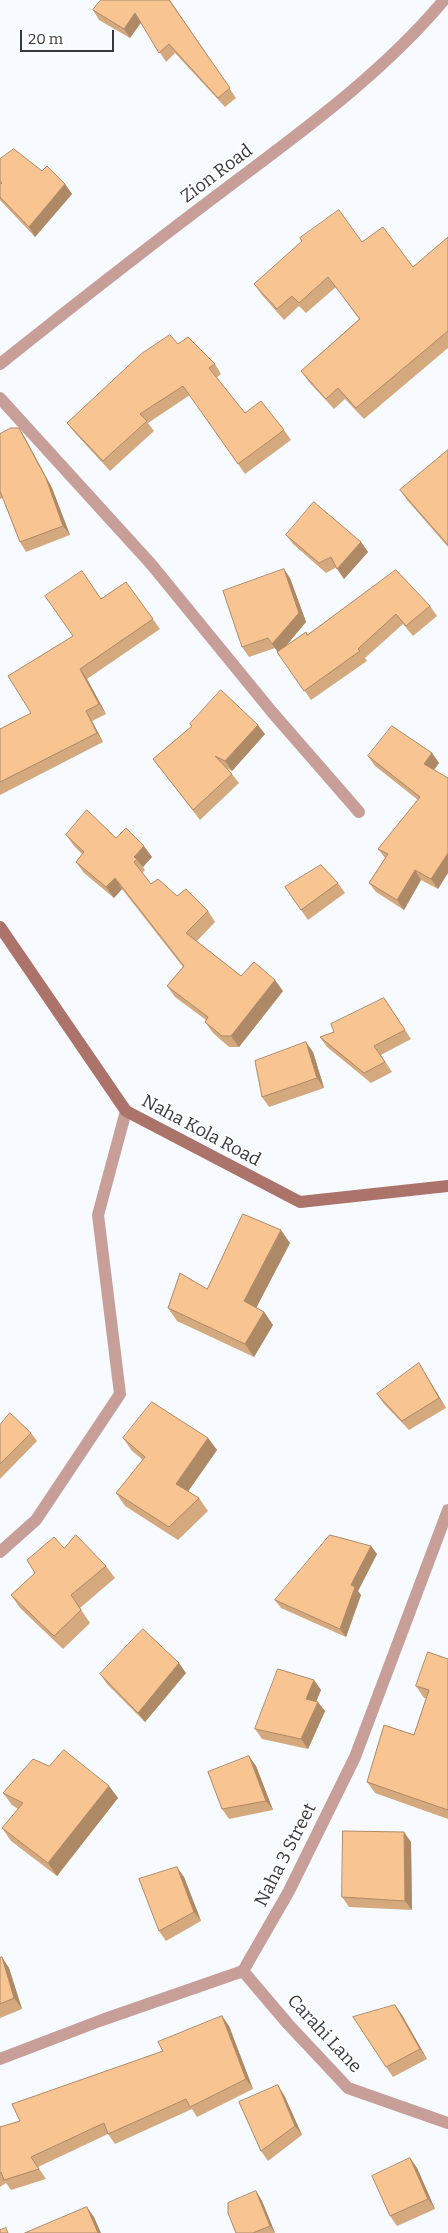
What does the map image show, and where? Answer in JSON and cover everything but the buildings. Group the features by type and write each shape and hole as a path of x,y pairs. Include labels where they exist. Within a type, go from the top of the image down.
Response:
{"street":[{"name":"Zion Road","path":"0,364 106,280 329,111 422,27 444,0"},
{"path":"0,398 151,564 272,712 359,812"},
{"name":"Naha Kola Road","path":"0,927 126,1111 300,1202 448,1186"},
{"path":"0,1552 36,1520 120,1394 98,1215 126,1111"},
{"name":"Naha 3 Street","path":"243,1971 289,1891 355,1757 448,1510"},
{"path":"0,2059 102,2020 243,1971"},
{"name":"Carahi Lane","path":"243,1971 288,2024 348,2088 448,2123"}]}
